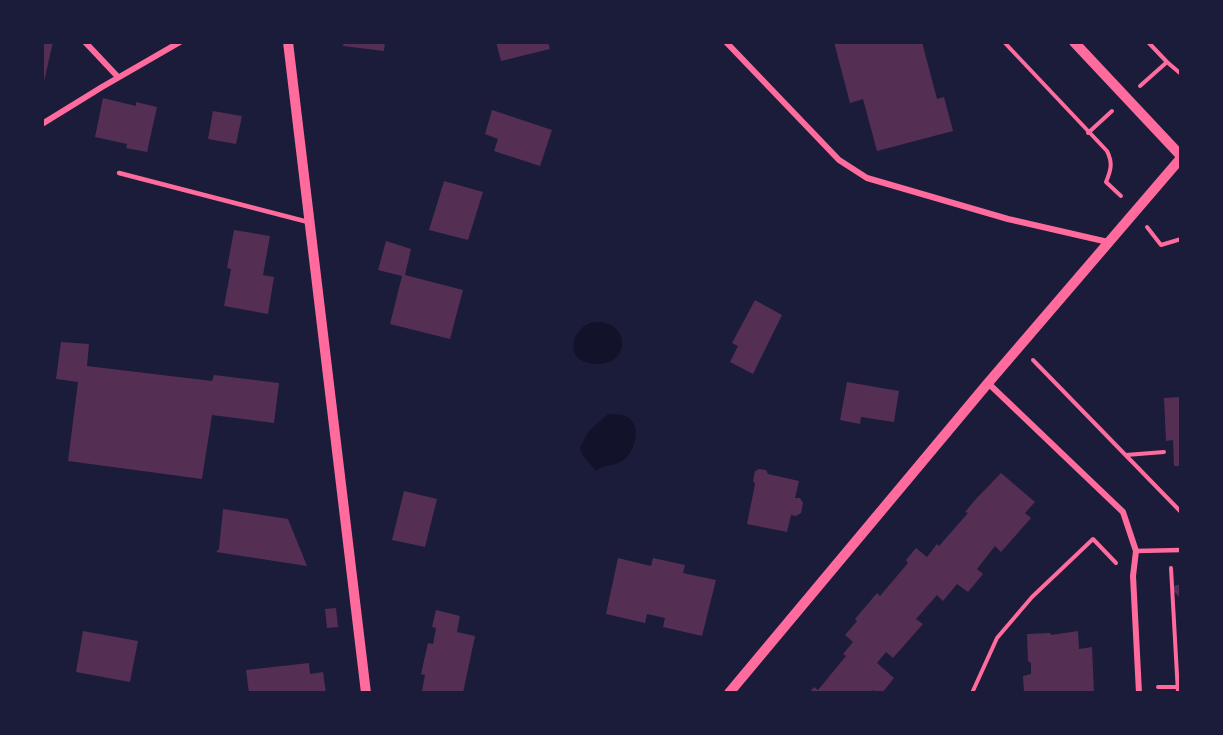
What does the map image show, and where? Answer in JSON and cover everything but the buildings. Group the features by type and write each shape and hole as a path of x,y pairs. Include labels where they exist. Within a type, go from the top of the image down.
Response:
{"street":[{"path":"85,42 118,77"},
{"path":"42,124 180,42"},
{"path":"288,42 366,693"},
{"path":"726,42 839,160 867,178 1008,219 1108,242"},
{"path":"729,693 988,383 1181,157 1074,42"},
{"path":"988,383 1123,512 1136,551 1133,576 1139,693"}],"lane":[{"path":"119,173 310,223"},
{"path":"1136,551 1181,550"}],"path":[{"path":"1004,42 1107,151 1112,160 1106,182 1135,210 1161,245 1181,239"},
{"path":"1148,42 1181,74"},
{"path":"1020,346 1181,512"},
{"path":"1126,455 1164,452"},
{"path":"972,693 997,638 1032,597 1093,539 1133,576"},
{"path":"1170,550 1178,693"}],"shaded area":[{"path":"594,322 612,326 621,336 622,345 619,354 607,363 586,362 577,357 575,353 576,335 583,327"},
{"path":"608,414 630,418 634,423 636,437 627,457 596,471 583,456 580,448 588,432"}]}
